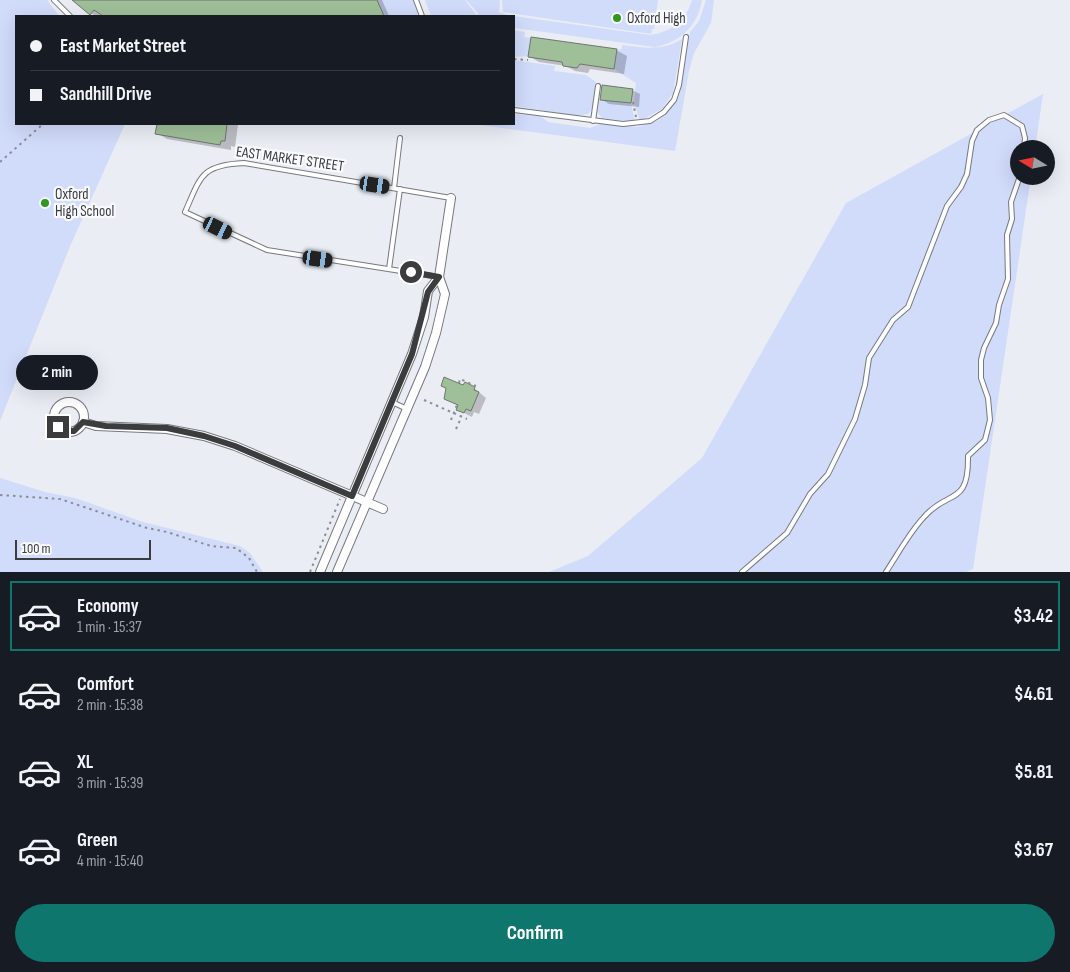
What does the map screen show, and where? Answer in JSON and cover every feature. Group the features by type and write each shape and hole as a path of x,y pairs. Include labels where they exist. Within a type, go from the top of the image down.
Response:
{"street":[{"name":"EAST MARKET STREET","path":"320,572 418,336 428,292 439,277 451,198"},
{"name":"EAST MARKET STREET","path":"337,572 431,352 445,294 439,277"},
{"path":"83,422 106,426 167,428 204,436 235,446 383,509"}],"lane":[{"path":"54,0 69,15"},
{"path":"416,0 422,15"},
{"path":"515,110 593,121 638,124 650,121 664,112 674,100 679,85 686,37"},
{"path":"593,121 598,86"},
{"path":"742,572 787,533 810,494 828,474 855,419 865,385 868,358 893,320 908,307 947,206 961,187 967,174 972,141 977,130 994,117 1004,115 1022,126 1025,140"},
{"path":"394,188 400,138"},
{"name":"EAST MARKET STREET","path":"439,277 267,250 185,212 200,179 211,168 227,164 244,164 451,198"},
{"path":"886,572 923,518 961,491 967,480 968,456 985,440 990,410 984,390 981,360 984,348 996,323 999,305 1008,279 1006,235 1012,219 1011,202 1017,185"},
{"path":"389,269 400,189"},
{"path":"392,402 407,408"}],"path":[{"path":"515,59 528,60"},
{"path":"633,102 638,124"},
{"path":"0,162 42,125"},
{"path":"459,383 460,379 476,386"},
{"path":"424,400 467,419"},
{"path":"451,420 457,405"},
{"path":"456,429 461,416"},
{"path":"310,572 343,492"},
{"path":"0,496 60,499 147,528 167,532 211,546 236,548 249,558 257,572"}],"shaded area":[{"path":"0,0 47,0 58,15 15,15 15,125 125,125 71,244 0,421"},
{"path":"377,0 413,0 419,15 384,15"},
{"path":"425,0 465,0 476,15 431,15"},
{"path":"466,0 500,0 499,12 507,15 478,15"},
{"name":"Oxford High","path":"502,0 658,0 654,29 652,29 651,34 503,12"},
{"path":"692,0 702,0 697,17 687,31 673,41 655,47 515,28 515,16 650,35 665,31 677,24 686,14"},
{"path":"706,0 714,0 711,23 694,53 689,71 675,151 480,125 515,125 515,114 540,116 548,122 590,128 600,124 638,127 657,121 669,110 679,95 690,32 699,21"},
{"path":"515,30 525,32 524,37 531,38 528,56 515,57"},
{"path":"682,39 673,93 662,109 640,121 634,102 636,83 614,69 617,50 622,49 622,45 646,48 660,47"},
{"path":"515,60 555,66 554,71 586,75 596,82 592,109 588,114 577,116 515,106"},
{"path":"1043,94 1036,140 1010,140 1010,185 1030,185 973,569 966,572 549,572 588,556 702,458 846,203"},
{"path":"598,100 631,103 635,122 602,118 597,112"},
{"path":"0,478 45,492 75,498 143,522 240,546 250,553 263,572 0,572"}],"building":[{"path":"72,0 377,0 384,15 102,15 94,10 90,15"},
{"path":"531,37 617,49 614,69 580,64 577,68 563,66 562,62 528,57"},
{"path":"602,85 633,89 631,103 600,100"},
{"path":"157,125 227,125 225,141 221,141 220,145 155,134"},
{"path":"444,377 463,385 465,382 475,387 474,390 479,392 471,411 466,409 464,413 456,410 458,405 444,399 446,388 441,386"}],"place":[{"name":"Oxford High","path":"617,18"},
{"name":"Oxford High School","path":"45,203"}],"route":[{"path":"58,427 70,432 78,429 83,422 96,426 147,426 188,432 235,446 352,496 412,354 424,317 428,292 439,277 411,272"}]}
